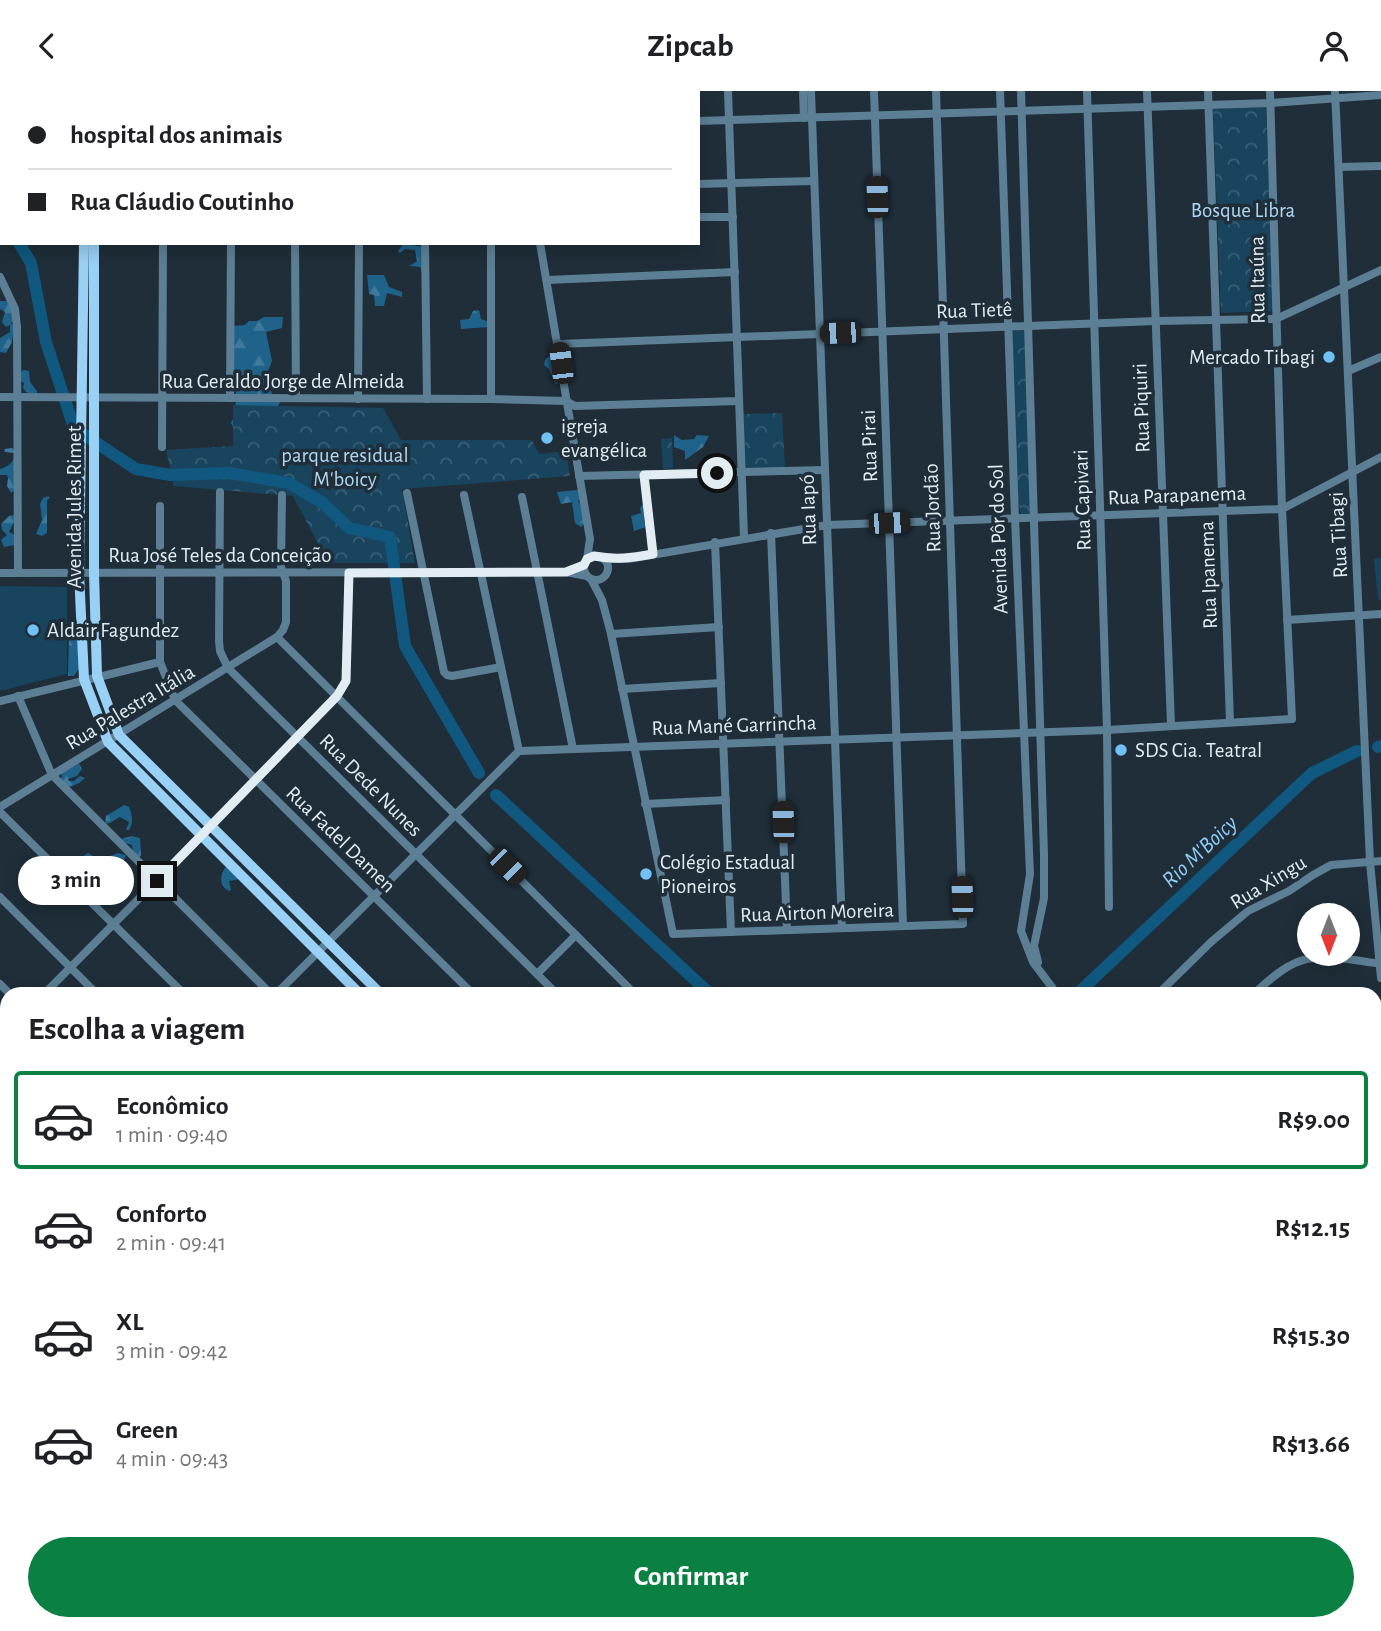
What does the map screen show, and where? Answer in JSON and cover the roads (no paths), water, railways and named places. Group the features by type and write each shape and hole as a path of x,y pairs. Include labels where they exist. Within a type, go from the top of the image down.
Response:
{"main road":[{"name":"Avenida Jules Rimet","path":"84,245 79,573 84,679 108,743 353,987"},
{"name":"Avenida Jules Rimet","path":"94,245 94,573 97,676 119,735 374,987"}],"street":[{"path":"729,91 744,537"},
{"name":"Rua Iapó","path":"803,91 813,181 842,928"},
{"name":"Rua Iapó","path":"808,118 811,91"},
{"name":"Rua Pirai","path":"874,91 903,926"},
{"name":"Rua Jordão","path":"936,91 963,924"},
{"name":"Avenida Pôr do Sol","path":"1000,91 1030,874 1021,931 1033,962 1051,987"},
{"name":"Avenida Pôr do Sol","path":"1021,91 1044,898 1034,946 1044,978"},
{"name":"Rua Capivari","path":"1087,91 1110,907"},
{"name":"Rua Piquiri","path":"1147,91 1171,725"},
{"name":"Rua Ipanema","path":"1208,91 1230,722"},
{"name":"Rua Itaúna","path":"1270,91 1282,509 1292,719"},
{"path":"700,121 1148,108 1271,103 1336,94 1381,95"},
{"name":"Rua Tibagi","path":"1336,94 1370,862 1381,978"},
{"path":"1339,167 1381,166"},
{"path":"700,184 813,181"},
{"path":"700,217 733,217"},
{"path":"162,447 163,245"},
{"path":"230,398 231,245"},
{"path":"295,245 296,398"},
{"path":"358,399 359,245"},
{"path":"425,245 427,399"},
{"path":"491,245 491,399"},
{"path":"540,245 590,539 586,562 589,577 602,600 611,634 645,804 726,800"},
{"name":"Rua Tietê","path":"559,344 1095,323 1276,319 1381,270"},
{"path":"547,280 735,272"},
{"path":"0,277 17,314 18,573"},
{"path":"1348,371 1381,357"},
{"name":"Rua Geraldo Jorge de Almeida","path":"0,397 491,399 566,401 575,406 739,401"},
{"name":"Rua Parapanema","path":"586,562 601,558 628,559 744,537 827,525 1282,509 1381,457"},
{"path":"579,476 824,470"},
{"path":"644,475 653,554"},
{"path":"220,492 220,651 228,668"},
{"path":"407,493 444,671 447,675 501,667"},
{"path":"282,495 281,566 286,581 285,622 284,630 277,637 628,987"},
{"path":"283,987 519,751 464,495"},
{"path":"522,497 573,748"},
{"name":"Rua Fadel Damen","path":"160,506 160,662 175,700 466,987"},
{"path":"771,533 787,930"},
{"path":"590,539 601,558 605,573 602,600"},
{"path":"715,542 731,932"},
{"name":"Rua Parapanema","path":"589,577 605,573 628,559"},
{"name":"Rua José Teles da Conceição","path":"566,572 586,562"},
{"name":"Rua José Teles da Conceição","path":"0,573 566,572 589,577"},
{"path":"51,987 337,696 346,681 349,573"},
{"path":"1287,620 1381,614"},
{"path":"611,634 719,627"},
{"name":"Rua Palestra Itália","path":"0,809 277,637"},
{"path":"0,701 160,662"},
{"name":"Rua Dede Nunes","path":"228,668 550,987"},
{"path":"622,689 721,683"},
{"path":"18,696 52,775 264,987"},
{"name":"Rua Mané Garrincha","path":"519,751 1107,730 1292,719"},
{"name":"Rua Airton Moreira","path":"645,804 673,934 963,924"},
{"path":"0,809 177,987"},
{"name":"Rua Xingu","path":"1165,987 1211,942 1248,911 1289,891 1331,865 1381,861"},
{"path":"1028,895 1044,898"},
{"path":"0,897 90,987"},
{"path":"1021,931 1037,927"},
{"path":"537,974 576,935"},
{"path":"1261,987 1291,964 1311,958 1333,956 1380,964"}],"waterway":[{"path":"20,245 31,263 46,342 74,428 136,469 170,475 229,473 289,483 323,503 349,528 390,537 405,646 479,773"},
{"name":"Rio M'Boicy","path":"1084,987 1312,773 1357,751"},
{"path":"496,795 702,987"}],"place":[{"name":"Mercado Tibagi","path":"1329,357"},
{"name":"igreja evangélica","path":"547,438"},
{"name":"Aldair Fagundez","path":"33,630"},
{"name":"SDS Cia. Teatral","path":"1121,750"},
{"name":"Colégio Estadual Pioneiros","path":"646,874"}],"park label":[{"name":"Bosque Libra","path":"1243,210"},
{"name":"parque residual M'boicy","path":"345,467"}]}
